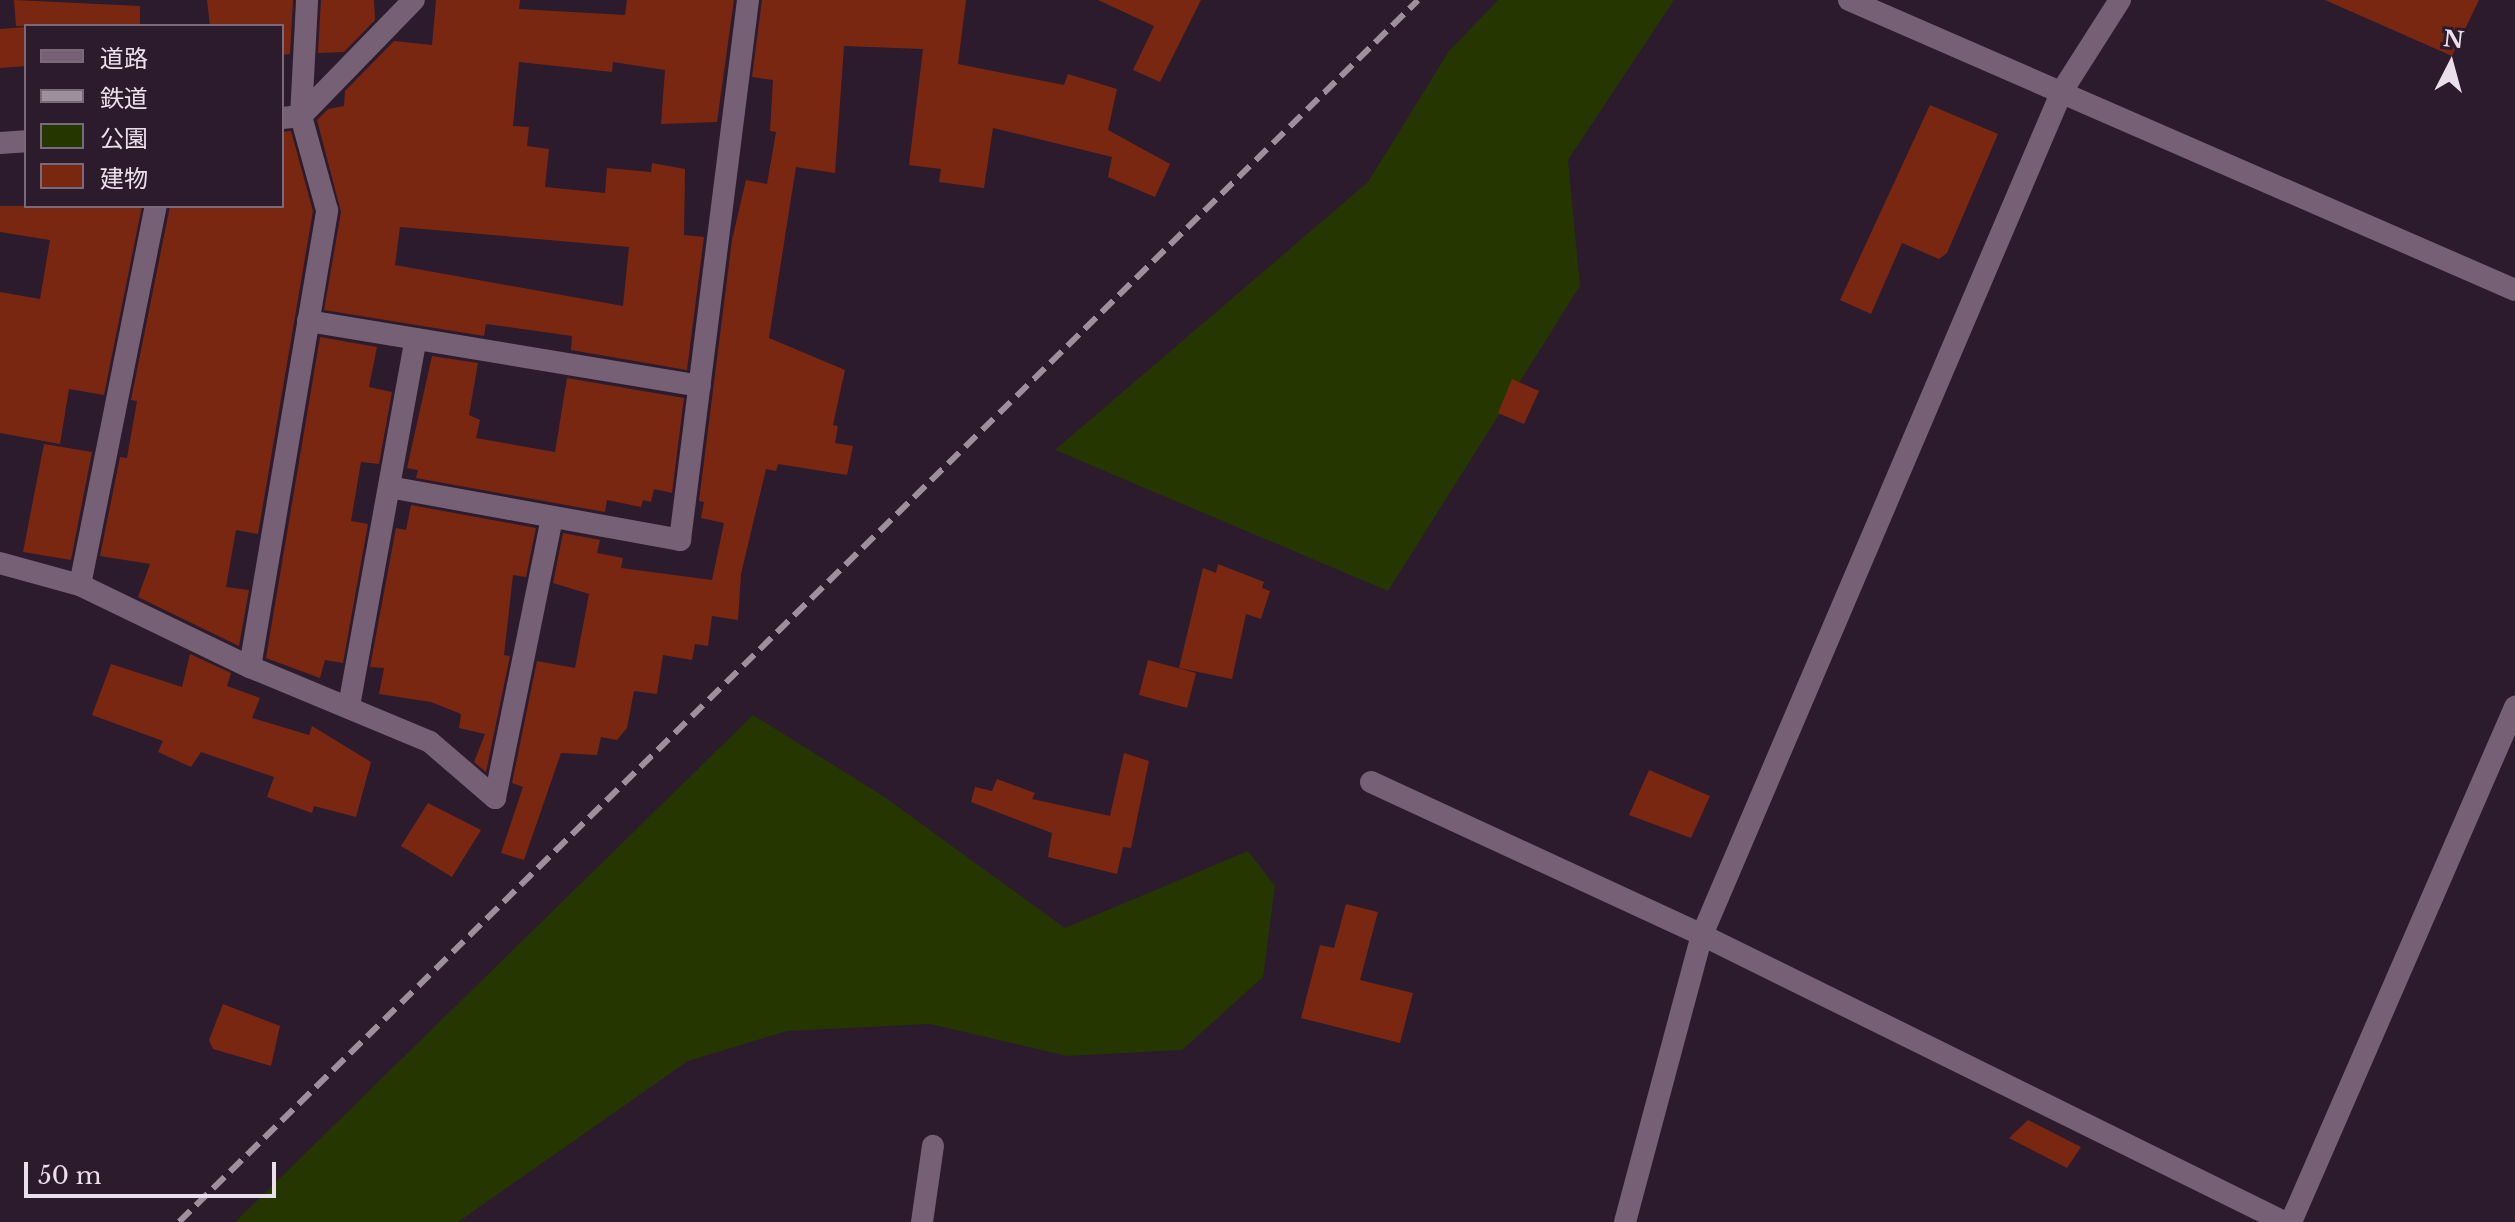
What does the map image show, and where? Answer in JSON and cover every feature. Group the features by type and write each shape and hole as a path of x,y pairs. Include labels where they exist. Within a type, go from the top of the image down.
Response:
{"street":[{"path":"250,667 327,210 291,117 307,0"},
{"path":"291,117 414,0"},
{"path":"389,487 680,540 748,0"},
{"path":"1849,0 2515,290"},
{"path":"1625,1222 1702,935 2062,91 2120,0"},
{"path":"0,143 24,141"},
{"path":"80,585 156,208"},
{"path":"308,321 700,386"},
{"path":"349,706 416,339"},
{"path":"0,563 80,585 250,667 430,742 495,798 552,518"},
{"path":"2291,1222 2515,707"},
{"path":"1371,782 1702,935 2284,1222"},
{"path":"922,1222 933,1146"}],"green space":[{"path":"1498,0 1674,0 1568,160 1580,286 1388,591 1055,450 1368,182 1449,51"},
{"path":"753,715 883,796 1065,928 1248,851 1275,886 1263,977 1182,1050 1067,1056 930,1024 787,1031 688,1061 458,1222 235,1222"}],"building":[{"path":"14,0 140,6 140,24 16,26"},
{"path":"207,0 293,0 290,54 284,55 284,24 210,24"},
{"path":"321,0 374,0 375,20 344,52 318,53"},
{"path":"436,0 520,0 519,9 625,15 627,0 734,0 717,122 661,124 665,70 613,62 612,72 519,62 513,126 529,127 527,146 549,149 545,187 605,193 607,168 651,172 652,163 685,169 684,235 704,237 687,370 571,350 572,336 486,324 484,336 324,310 341,212 317,120 328,109 344,106 345,91 394,41 432,45","holes":["400,227 629,247 623,306 395,265"]},
{"path":"762,0 966,0 958,64 1064,85 1068,74 1117,89 1108,130 1170,164 1155,197 1108,177 1112,157 993,128 984,188 939,182 941,169 909,165 923,49 844,46 835,173 796,167 769,338 845,370 833,425 838,426 835,443 853,446 847,475 778,464 776,471 766,469 741,574 738,620 712,616 708,646 695,644 692,660 663,655 657,694 634,691 627,728 617,740 601,737 597,755 561,753 524,860 501,853 523,787 512,783 537,661 575,668 589,594 553,583 563,533 600,540 597,553 623,558 621,568 712,580 724,523 701,518 704,502 699,501 732,240 746,180 767,184 776,132 770,131 773,80 752,77"},
{"path":"1098,0 1201,0 1160,82 1133,70 1154,26"},
{"path":"2325,0 2479,0 2452,56"},
{"path":"24,27 24,66 0,68 0,29"},
{"path":"1930,105 1998,134 1947,253 1939,259 1902,243 1871,314 1840,300"},
{"path":"291,131 313,211 258,534 236,530 226,587 249,590 239,646 138,597 150,564 100,556 120,457 127,458 137,401 131,400 170,208 284,208 284,132"},
{"path":"0,206 142,208 104,395 69,389 60,444 0,433 0,292 40,299 50,240 0,232"},
{"path":"320,337 377,347 369,387 392,392 379,464 361,462 351,521 368,524 343,663 325,660 320,678 266,658"},
{"path":"432,356 478,363 469,415 480,420 476,438 555,452 567,378 684,398 672,493 654,489 651,502 643,500 641,507 607,500 605,512 416,478 418,470 407,468"},
{"path":"1512,379 1539,391 1524,424 1498,413"},
{"path":"44,444 92,452 71,560 23,552"},
{"path":"411,505 536,528 526,577 513,575 504,655 510,656 486,772 474,762 485,734 459,728 461,714 431,702 379,694 384,668 370,667 396,528 406,530"},
{"path":"1218,564 1264,582 1262,588 1270,591 1261,619 1246,614 1232,679 1179,668 1203,568 1216,573"},
{"path":"190,654 231,673 227,686 260,698 252,718 309,735 312,726 371,762 356,817 314,806 312,813 267,797 274,777 201,752 191,767 158,752 163,741 92,715 111,664 182,687"},
{"path":"1148,660 1196,673 1187,708 1139,695"},
{"path":"1124,753 1149,761 1131,848 1123,847 1117,874 1048,857 1052,833 971,802 975,787 992,791 997,779 1035,793 1032,799 1110,816"},
{"path":"1649,770 1710,796 1691,838 1629,815"},
{"path":"428,803 481,830 452,877 401,846"},
{"path":"1346,904 1378,912 1360,980 1413,993 1400,1043 1301,1018 1320,945 1334,948"},
{"path":"223,1004 280,1026 271,1066 213,1049 209,1040"},
{"path":"2028,1120 2081,1147 2067,1168 2009,1138"}],"railway":[{"path":"179,1222 1418,0"}]}
